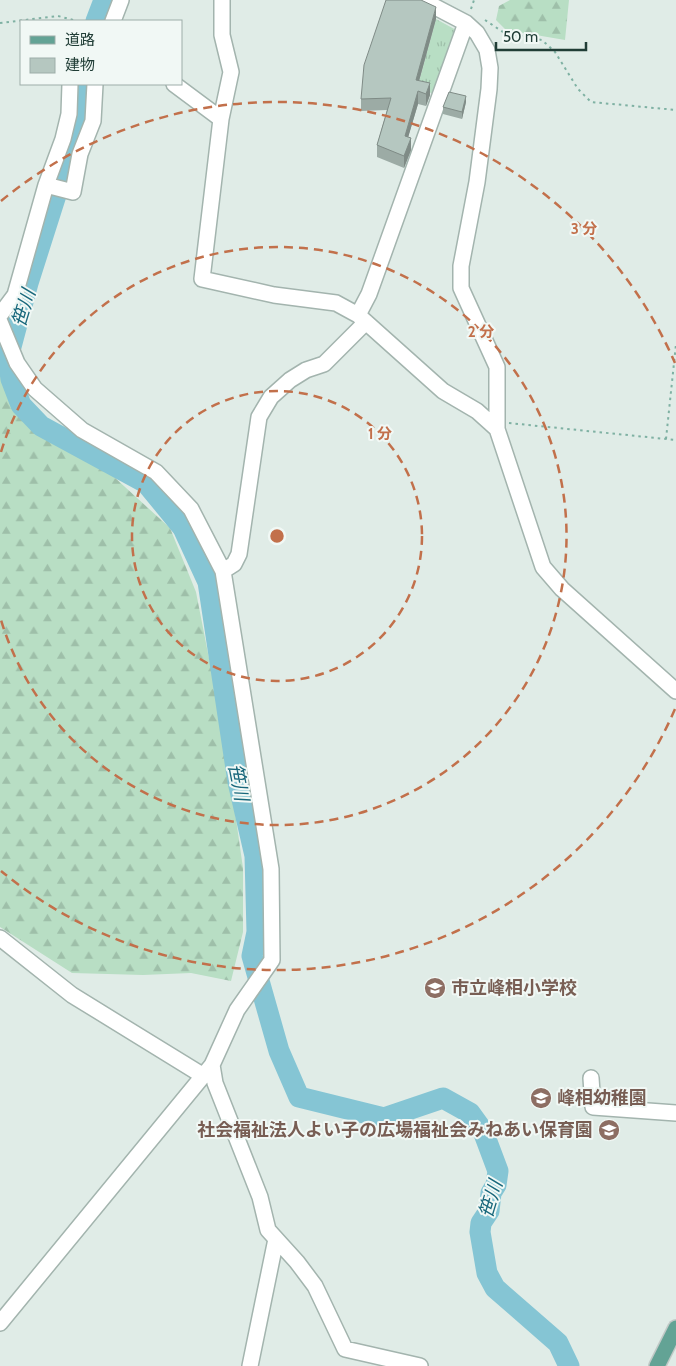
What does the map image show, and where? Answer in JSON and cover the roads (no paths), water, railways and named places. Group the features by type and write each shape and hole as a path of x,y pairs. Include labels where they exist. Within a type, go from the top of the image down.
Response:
{"main road":[{"path":"656,1366 676,1328"}],"street":[{"path":"113,20 121,0"},
{"path":"222,0 222,35 231,72 221,119 202,279 274,295 336,303 362,318 443,392 477,410 497,425"},
{"path":"422,0 472,20 487,50 490,68 477,182 461,266 461,288 497,367 497,425 543,567 562,589 676,691"},
{"path":"223,571 234,564 239,554 259,417 271,397 290,380 306,370 324,364 362,318 368,294 472,20"},
{"path":"0,315 15,295 46,185 64,139 70,114 70,85"},
{"path":"46,185 73,192 80,154 93,120 95,85"},
{"path":"175,85 221,119"},
{"path":"0,322 17,363 35,388 82,430 156,472 191,509 223,571 272,869 272,960 237,1010 207,1070 0,1323"},
{"path":"0,938 72,995 207,1070 215,1083 260,1197 268,1230 297,1262 315,1286 345,1348 380,1361 420,1366"},
{"path":"591,1078 593,1107 676,1114"},
{"path":"250,1366 276,1239"}],"waterway":[{"name":"笹川","path":"96,20 104,0"},
{"name":"笹川","path":"79,85 77,129 28,283 8,358 11,379 21,405 41,426 146,483 183,528 208,582 238,782 255,856 257,932 252,956 279,1051 299,1097 384,1118 443,1098 470,1113 483,1131 498,1171 496,1185 491,1193 489,1211 481,1223 480,1232 487,1273 495,1288 558,1343 569,1366"}],"place":[{"name":"市立峰相小学校","path":"435,988"},
{"name":"峰相幼稚園","path":"541,1098"},
{"name":"社会福祉法人よい子の広場福祉会みねあい保育園","path":"609,1130"}]}
